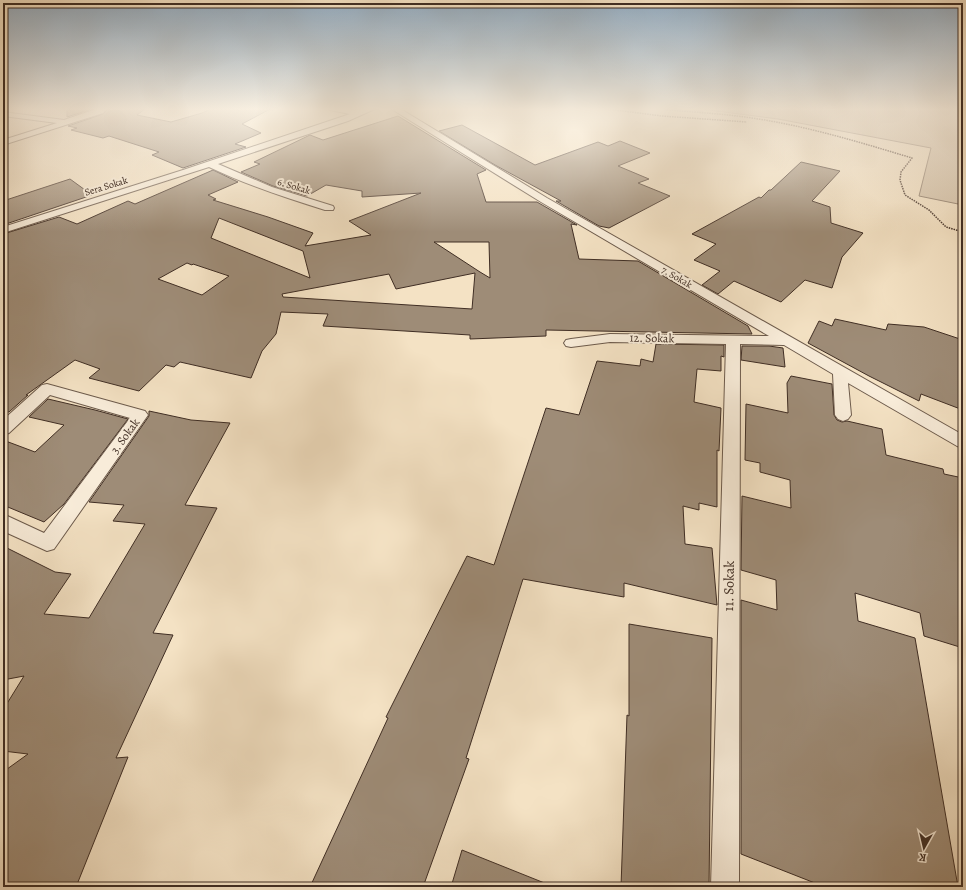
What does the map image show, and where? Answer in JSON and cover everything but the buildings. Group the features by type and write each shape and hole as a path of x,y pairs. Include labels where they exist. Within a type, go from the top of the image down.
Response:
{"street":[{"name":"Sera Sokak","path":"3,230 253,150"},
{"name":"7. Sokak","path":"462,150 544,200 787,342 963,442"},
{"name":"6. Sokak","path":"210,164 239,179 329,208"},
{"name":"12. Sokak","path":"571,343 610,338 733,340"},
{"path":"733,340 787,342"},
{"name":"11. Sokak","path":"725,887 734,367 733,340"},
{"path":"840,372 843,415"},
{"name":"3. Sokak","path":"3,428 47,390 140,415 47,543 3,522"}],"path":[{"path":"885,150 912,158 901,172 900,180 904,195 929,210 943,226 963,232"}],"shaded area":[{"path":"931,150 963,150 963,205 919,196"}]}
